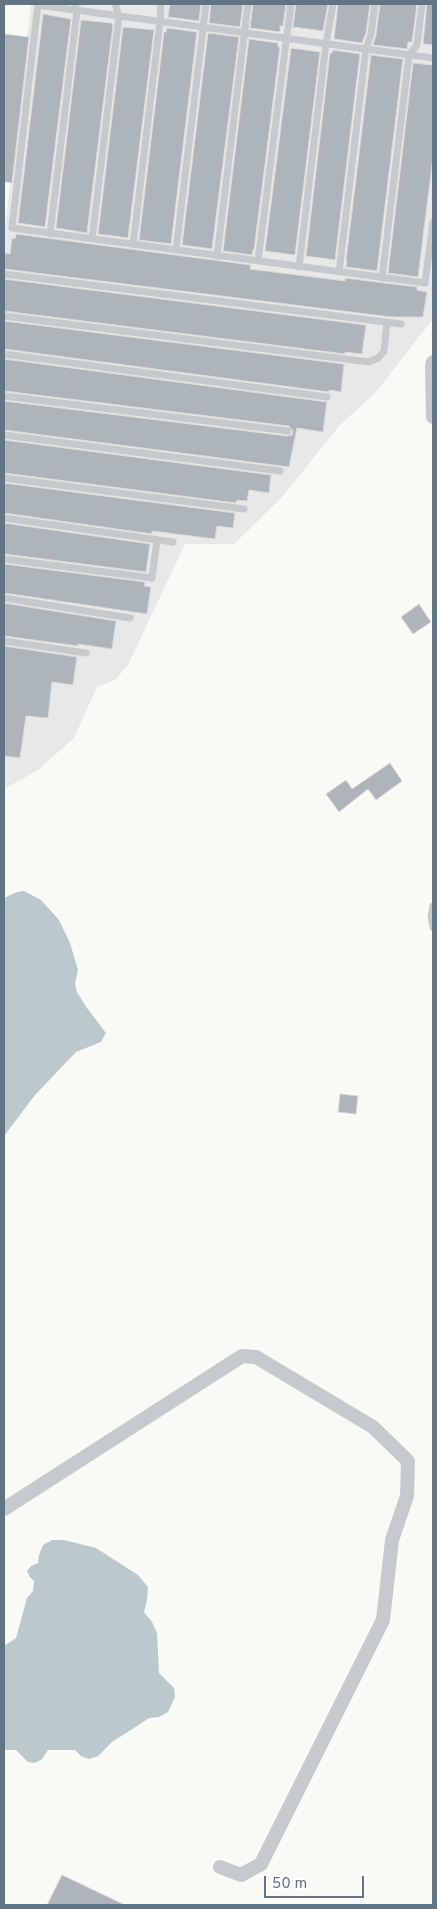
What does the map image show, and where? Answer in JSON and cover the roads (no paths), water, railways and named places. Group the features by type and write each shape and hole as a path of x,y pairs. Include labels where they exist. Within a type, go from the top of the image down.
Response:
{"street":[{"path":"433,362 433,417"},
{"path":"4,1509 242,1356 256,1356 373,1427 408,1461 407,1496 392,1540 383,1620 261,1864 241,1875 220,1866"}],"lane":[{"path":"433,58 160,22 76,7 38,4 12,228 425,283 433,222"},
{"path":"92,239 119,16 115,4"},
{"path":"133,245 160,22 160,4"},
{"path":"176,250 206,4"},
{"path":"217,256 248,4"},
{"path":"258,261 291,4"},
{"path":"299,267 326,44 330,32 333,4"},
{"path":"340,272 366,49 371,34 375,4"},
{"path":"382,278 409,55 417,45 422,4"},
{"path":"50,234 76,7"},
{"path":"4,274 401,324"},
{"path":"4,316 369,362 378,358 384,351 387,322"},
{"path":"4,354 327,397"},
{"path":"4,396 288,431"},
{"path":"4,435 280,471"},
{"path":"4,478 244,509"},
{"path":"4,518 173,542"},
{"path":"4,558 152,578 156,540"},
{"path":"4,598 130,618"},
{"path":"4,641 86,653"},
{"path":"433,906 431,917 433,927"}]}
